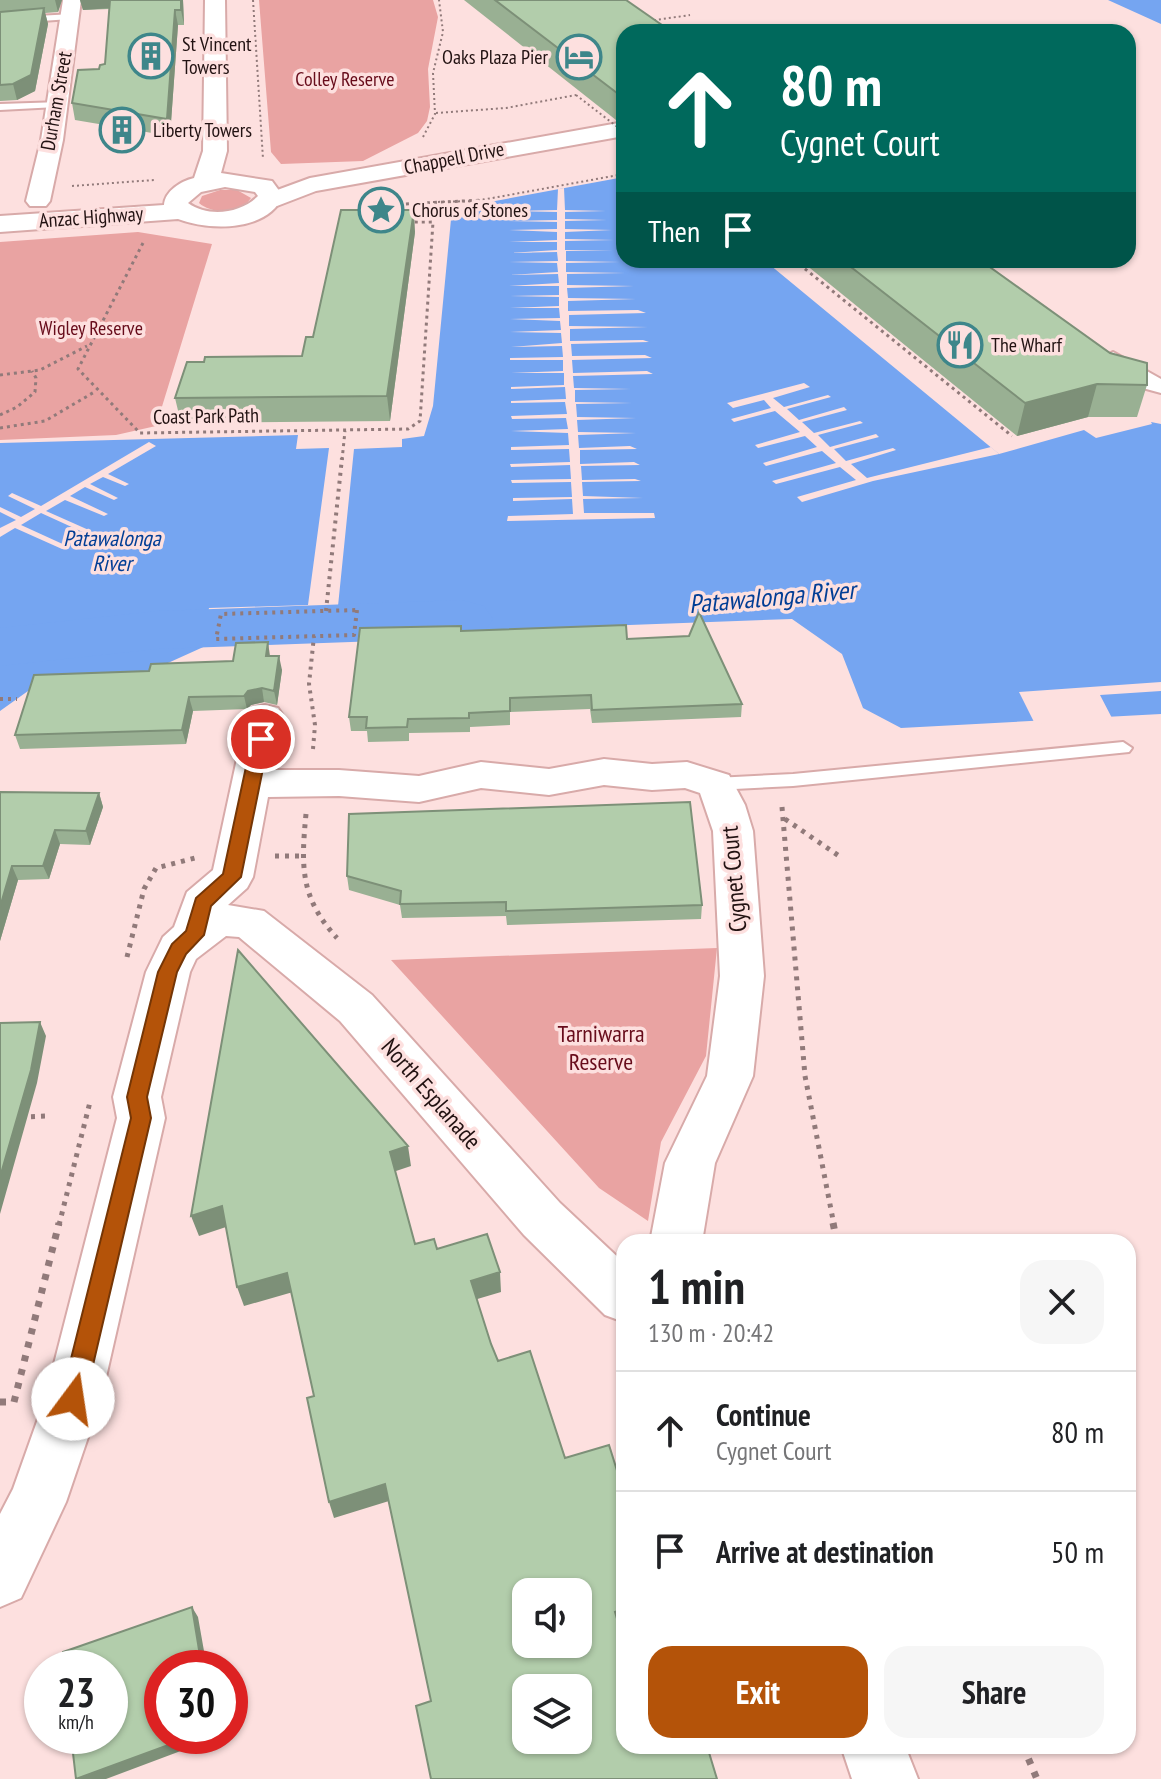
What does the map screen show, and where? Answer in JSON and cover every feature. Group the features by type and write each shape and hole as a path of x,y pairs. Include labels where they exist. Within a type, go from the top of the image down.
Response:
{"street":[{"path":"204,0 213,24"},
{"path":"193,192 215,151 215,0"},
{"name":"Durham Street","path":"38,201 71,8"},
{"name":"Chappell Drive","path":"598,132 616,126"},
{"name":"Chappell Drive","path":"258,183 310,185 616,131"},
{"path":"215,151 258,183"},
{"path":"193,192 204,218 234,217 257,211 258,183"},
{"path":"193,192 258,183"},
{"name":"Anzac Highway","path":"0,204 193,192"},
{"name":"Anzac Highway","path":"0,224 193,192"},
{"path":"1097,347 1147,382 1161,386"},
{"path":"0,1577 37,1502 73,1399 141,1118 114,1098 178,949 226,895 265,717"},
{"path":"251,784 339,783 419,789 481,775 549,782 604,772 652,777 687,775 715,784"},
{"name":"Cygnet Court","path":"677,1234 690,1163 730,1076 742,976 733,831 715,784"},
{"name":"North Esplanade","path":"226,895 356,1008 542,1219 616,1290"},
{"path":"876,1754 885,1779"}],"lane":[{"path":"0,21 71,8"},
{"path":"0,107 57,104"},
{"path":"715,784 779,781 1123,748"}],"path":[{"path":"253,0 258,183"},
{"path":"422,137 430,129 436,113 433,72 442,30 439,0"},
{"path":"646,22 690,15"},
{"path":"436,113 492,112 559,101 576,95 616,124"},
{"path":"353,206 476,201 616,175"},
{"path":"69,186 159,180"},
{"path":"371,207 377,214"},
{"name":"Coast Park Path","path":"153,242 140,244 78,369 140,433 408,429 420,421 433,222 396,222"},
{"path":"804,268 1012,436"},
{"path":"0,375 52,365 77,347 88,346"},
{"path":"0,415 17,407 35,392 36,378 32,371"},
{"path":"0,428 45,421 96,391"},
{"path":"326,611 345,431"},
{"path":"357,610 354,635 216,639 221,614 326,611 357,610"},
{"path":"312,760 315,725 309,684 314,636"},
{"path":"0,699 17,699"},
{"path":"779,781 805,1076 835,1234"},
{"path":"784,818 842,858"},
{"path":"126,961 144,889 156,868 185,859 226,895 302,856"},
{"path":"0,1402 14,1402 114,1098"},
{"path":"12,1117 48,1116"},
{"path":"1026,1754 1037,1779"}],"green space":[{"name":"Colley Reserve","path":"259,0 433,0 438,17 428,69 430,107 427,121 418,133 363,161 281,164 271,152"},
{"path":"220,190 237,190 251,198 241,207 226,211 212,210 199,203 202,196"},
{"name":"Wigley Reserve","path":"138,232 212,244 156,426 116,435 0,440 0,242"},
{"name":"Tarniwarra Reserve","path":"717,948 706,1056 661,1142 648,1221 599,1188 391,960"}],"water":[{"path":"1108,0 1161,0 1161,24"},
{"path":"616,178 616,268 774,268 999,454 1084,430 1096,438 1151,422 1161,424 1161,714 901,728 863,708 842,654 792,619 359,635 362,605 338,606 354,449 402,447 402,439 424,436 433,406 452,209"},
{"name":"Patawalonga River","path":"298,435 296,449 329,448 308,605 209,608 206,621 215,621 210,644 128,681 35,686 0,711 0,443"},
{"path":"350,617 349,634 221,637 225,620"}],"pier":[{"path":"564,188 565,210 606,211 565,212 565,219 607,220 565,221 565,229 612,230 565,232 565,239 614,240 565,241 565,250 613,250 566,251 566,261 616,262 566,263 566,272 625,273 567,274 567,285 634,286 567,288 568,298 636,299 568,301 568,311 638,310 646,313 569,315 569,326 648,327 570,329 570,341 649,342 571,344 572,356 645,355 652,358 572,360 573,373 647,371 653,374 573,376 574,388 631,389 575,390 575,402 632,403 576,404 577,417 636,418 577,420 578,432 636,433 578,435 579,448 630,446 637,449 580,450 580,464 634,462 640,465 581,466 582,480 641,481 582,482 583,496 643,498 583,499 584,513 654,513 655,518 507,521 508,516 573,514 572,499 513,501 513,498 572,497 571,482 512,483 511,480 571,479 570,465 511,467 510,464 570,462 569,449 511,450 511,447 569,445 568,433 511,431 568,429 566,418 512,419 511,416 567,414 565,402 511,403 566,399 565,387 511,389 564,385 564,373 511,373 563,371 563,360 510,360 563,357 562,346 511,347 562,343 561,333 510,332 561,330 560,321 510,319 560,318 559,308 510,308 559,306 559,297 510,296 559,295 559,286 509,286 559,283 558,274 509,275 558,272 557,263 509,262 558,261 557,252 509,253 557,250 557,242 509,242 557,240 557,232 509,230 557,229 557,222 508,221 557,220 557,212 509,211 557,210 558,189"},
{"path":"804,383 810,387 773,398 784,407 828,395 831,397 787,409 799,420 844,407 847,410 802,422 814,433 860,421 863,423 818,435 830,447 876,434 879,437 834,449 846,461 893,448 896,450 851,464 867,478 991,447 999,454 873,481 802,502 797,497 856,480 840,467 776,484 772,481 836,463 822,451 766,466 763,463 817,447 805,436 758,448 755,445 800,432 775,411 734,422 731,419 771,408 764,400 733,408 727,403"},
{"path":"149,442 156,446 108,474 129,484 125,486 103,477 90,484 118,498 114,500 85,487 70,496 108,514 104,516 65,500 46,511 91,531 87,534 41,513 21,525 67,546 62,549 15,528 0,537 0,528 16,520 0,512 0,507 21,517 35,509 8,496 12,493 41,506"},
{"path":"1161,682 1161,691 1100,695 1113,720 1035,724 1019,692"}],"building":[{"path":"110,0 181,0 181,10 175,10 167,119 72,103 78,70 99,69 100,65 105,64"},
{"path":"495,0 626,0 660,24 616,24 616,92"},
{"path":"44,8 31,75 13,84 0,85 0,12"},
{"path":"341,210 414,210 387,396 175,398 187,362 204,362 205,357 302,356 306,337 313,337"},
{"path":"852,268 991,268 1110,353 1147,363 1147,385 1097,384 1025,403"},
{"path":"699,612 742,704 592,710 591,695 510,698 510,711 469,713 469,718 408,719 407,727 366,728 367,717 349,717 360,628 461,626 461,631 626,625 627,639 689,636"},
{"path":"268,642 266,656 279,656 274,691 262,688 248,691 244,696 189,697 182,730 15,735 34,675 149,671 151,664 233,661 236,643"},
{"path":"0,792 99,793 86,831 55,830 43,866 12,866 0,907"},
{"path":"690,802 702,905 506,911 506,902 400,904 401,891 347,876 349,814"},
{"path":"238,950 408,1146 390,1152 415,1244 434,1239 437,1249 487,1234 500,1272 471,1281 491,1344 498,1361 530,1351 565,1458 609,1445 616,1467 616,1754 709,1754 717,1779 431,1779 416,1706 431,1701 385,1484 329,1502 307,1398 314,1396 287,1273 237,1287 222,1206 191,1216"},
{"path":"40,1022 31,1070 0,1177 0,1023"},
{"path":"192,1607 199,1650 144,1650 144,1754 76,1779 73,1754 128,1754 128,1650 69,1650"}],"waterway":[{"name":"Patawalonga River","path":"0,647 157,630 462,619"}],"place":[{"name":"St Vincent Towers","path":"151,56"},
{"name":"Oaks Plaza Pier","path":"579,57"},
{"name":"Liberty Towers","path":"122,130"},
{"name":"Chorus of Stones","path":"381,210"},
{"name":"The Wharf","path":"960,345"}],"route":[{"path":"73,1399 141,1118 137,1097 168,972 178,949 194,935 202,903 232,877 261,739"}]}
